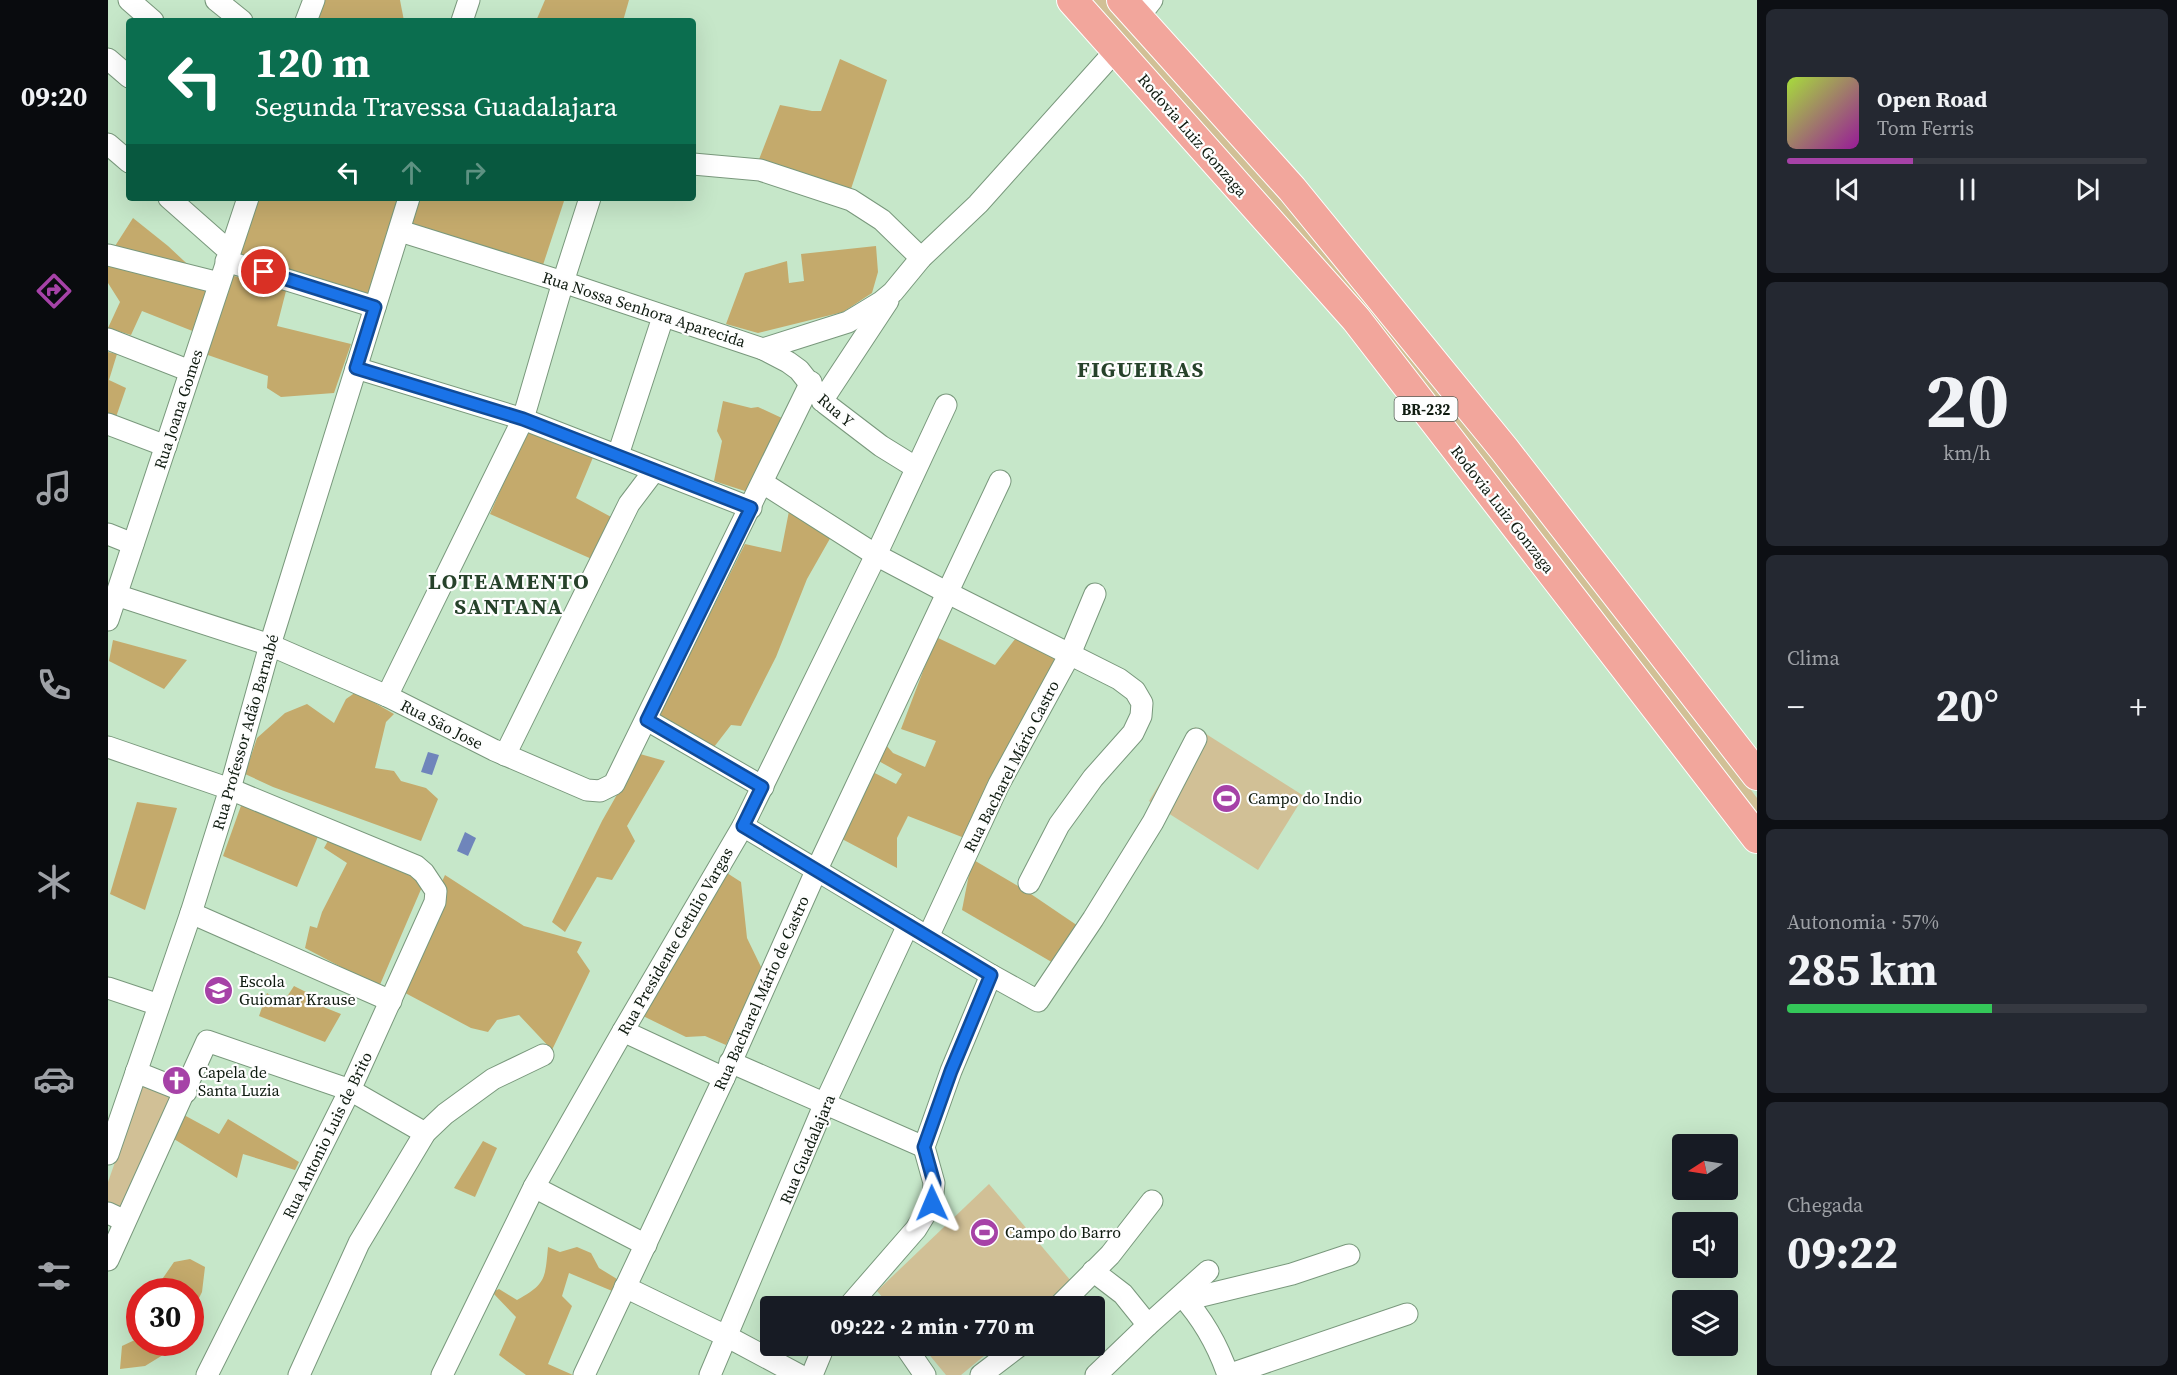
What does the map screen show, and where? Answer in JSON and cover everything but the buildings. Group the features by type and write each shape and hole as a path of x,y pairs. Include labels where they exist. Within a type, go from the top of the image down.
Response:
{"highway":[{"name":"Rodovia Luiz Gonzaga","path":"1072,0 1356,320 1757,838"},
{"name":"BR-232","path":"1137,6 1292,189 1466,402 1757,775"}],"street":[{"path":"129,0 150,18"},
{"path":"216,0 238,18"},
{"path":"307,18 314,0"},
{"path":"463,18 469,0"},
{"name":"Rua Nossa Senhora Aparecida","path":"400,231 563,282 763,349 848,322 873,308 893,292 921,258 978,204 1117,49"},
{"path":"108,59 126,74"},
{"path":"108,144 126,159"},
{"path":"696,164 760,170 851,200 882,220 921,258"},
{"path":"172,201 227,256 375,307 408,201"},
{"name":"Rua Joana Gomes","path":"108,620 247,201"},
{"path":"387,696 523,419 589,201"},
{"path":"108,255 219,283"},
{"path":"822,401 893,292"},
{"name":"Rua Professor Adão Barnabé","path":"108,1154 191,913 230,789 270,645 375,307"},
{"path":"618,455 663,317"},
{"path":"108,339 189,371"},
{"name":"Rua Y","path":"763,349 788,362 811,382 815,393 822,401 881,446 915,467"},
{"path":"356,368 523,419 751,508"},
{"path":"762,787 647,720 811,382"},
{"name":"Rua Presidente Getulio Vargas","path":"442,1375 534,1187 743,826 876,555 915,467 946,405"},
{"path":"108,424 166,446"},
{"path":"506,755 629,504 654,471"},
{"name":"Rua Bacharel Mário de Castro","path":"584,1375 727,1070 817,868 1000,481"},
{"path":"763,483 876,555 1119,679 1136,691 1142,703 1141,716 1133,733 1093,777 1059,825 1029,883"},
{"path":"108,534 133,544"},
{"name":"Rua Bacharel Mário Castro","path":"928,937 999,783 1070,654 1095,594"},
{"name":"Rua São Jose","path":"116,595 270,645 387,696 506,755 587,790 600,791 614,784 647,720"},
{"path":"743,826 1038,1001 1093,919 1153,822 1196,739"},
{"path":"108,747 230,789"},
{"name":"Rua Antonio Luis de Brito","path":"207,1375 350,1090 435,902 436,891 424,873 416,866 230,789"},
{"path":"191,913 391,1001"},
{"name":"Rua Guadalajara","path":"710,1375 825,1103 908,925"},
{"path":"863,1296 916,1229 932,1203 934,1183 924,1147 951,1071 991,975"},
{"path":"108,988 159,1005"},
{"path":"623,1030 727,1070 825,1103 924,1147"},
{"path":"108,1260 116,1217 186,1092 207,1041 350,1090 425,1133"},
{"path":"299,1375 359,1243 425,1133 445,1114 493,1079 543,1055"},
{"path":"136,1072 186,1092"},
{"path":"534,1187 646,1245"},
{"path":"1069,1296 1110,1255 1152,1201"},
{"path":"1184,1298 1292,1274 1349,1255"},
{"path":"1093,1271 1123,1294 1148,1324"},
{"path":"1096,1375 1148,1324 1184,1298 1208,1271"},
{"path":"625,1287 728,1337 799,1375"},
{"path":"1184,1298 1218,1348 1228,1375 1407,1314"},
{"path":"812,1375 820,1356"},
{"path":"912,1356 925,1375"},
{"path":"981,1375 1006,1356"}],"shaded area":[{"path":"320,0 400,0 403,18 315,18"},
{"path":"545,0 629,0 624,18 537,18"},
{"path":"1084,0 1106,0 1277,182 1588,571 1757,798 1757,823"},
{"path":"840,59 887,80 849,195 758,162 780,105 821,111"},
{"path":"254,201 398,201 368,299 234,257"},
{"path":"418,201 564,201 542,268 411,223"},
{"path":"133,218 168,246 213,288 195,332 142,311 131,335 108,328 120,302 108,283 108,257"},
{"path":"876,246 878,272 872,293 843,312 758,333 726,324 745,273 787,261 789,283 804,281 801,254"},
{"path":"231,275 286,291 277,326 351,344 334,393 281,397 267,388 268,376 205,354"},
{"path":"108,352 117,354 109,380 126,388 115,420 108,417"},
{"path":"723,401 751,408 758,407 784,419 754,494 714,481 722,441 717,431"},
{"path":"527,429 594,455 576,498 613,518 594,560 490,514"},
{"path":"790,506 832,535 807,579 776,657 741,726 731,725 714,747 659,715 745,544 781,552"},
{"path":"1019,634 1061,657 967,839 908,816 897,838 897,868 842,839 869,770 896,784 902,774 875,759 886,745 893,753 925,767 936,741 901,729 936,637 995,665"},
{"path":"113,640 187,660 164,689 109,661"},
{"path":"356,692 394,714 386,722 375,768 394,771 401,781 426,788 438,799 421,841 273,787 245,774 257,738 285,713 307,704 334,723 346,699"},
{"name":"Campo do Indio","path":"1195,727 1304,796 1258,870 1149,801"},
{"path":"640,754 665,761 627,826 635,841 612,880 597,877 565,932 552,922 602,821"},
{"path":"137,802 177,808 145,910 110,894"},
{"path":"242,803 319,834 297,887 223,856"},
{"path":"329,839 425,880 379,987 305,948 310,926 317,928 322,912 347,863 324,848"},
{"path":"972,859 1025,890 1081,928 1055,964 962,910"},
{"path":"727,873 741,882 747,938 762,969 726,1045 705,1036 686,1037 641,1015"},
{"path":"445,875 524,926 582,942 577,952 590,971 552,1050 519,1015 497,1020 488,1032 471,1028 394,987"},
{"path":"294,986 306,992 306,1000 341,1014 325,1042 259,1016 267,993 282,1004"},
{"path":"144,1080 174,1093 120,1213 108,1207 108,1182"},
{"path":"184,1115 219,1134 228,1119 299,1162 295,1170 243,1154 237,1178 174,1139"},
{"path":"483,1141 497,1148 475,1197 454,1188"},
{"name":"Campo do Barro","path":"989,1184 1071,1281 1053,1296 881,1296 877,1291"},
{"path":"548,1247 560,1252 577,1247 591,1253 599,1268 617,1279 617,1293 569,1273 562,1296 572,1306 548,1364 573,1375 526,1375 499,1355 516,1317 492,1292 499,1289 517,1300 539,1285 545,1274"},
{"path":"190,1259 205,1267 204,1278 163,1278 174,1262"},
{"path":"126,1344 126,1356 161,1356 145,1366 120,1369 122,1346"},
{"path":"930,1356 984,1356 961,1375 946,1375"}],"water":[{"path":"428,752 439,755 432,775 421,772"},
{"path":"465,832 476,838 468,856 457,851"}],"place":[{"name":"Campo do Indio","path":"1227,798"},
{"name":"Escola Guiomar Krause","path":"218,990"},
{"name":"Capela de Santa Luzia","path":"177,1081"},
{"name":"Campo do Barro","path":"984,1232"}],"district":[{"name":"FIGUEIRAS","path":"1141,369"},
{"name":"LOTEAMENTO SANTANA","path":"509,594"}],"route":[{"path":"264,272 375,307 356,368 523,419 751,508 647,720 762,787 743,826 817,868 991,975 951,1071 924,1147 934,1183 932,1203"}]}
